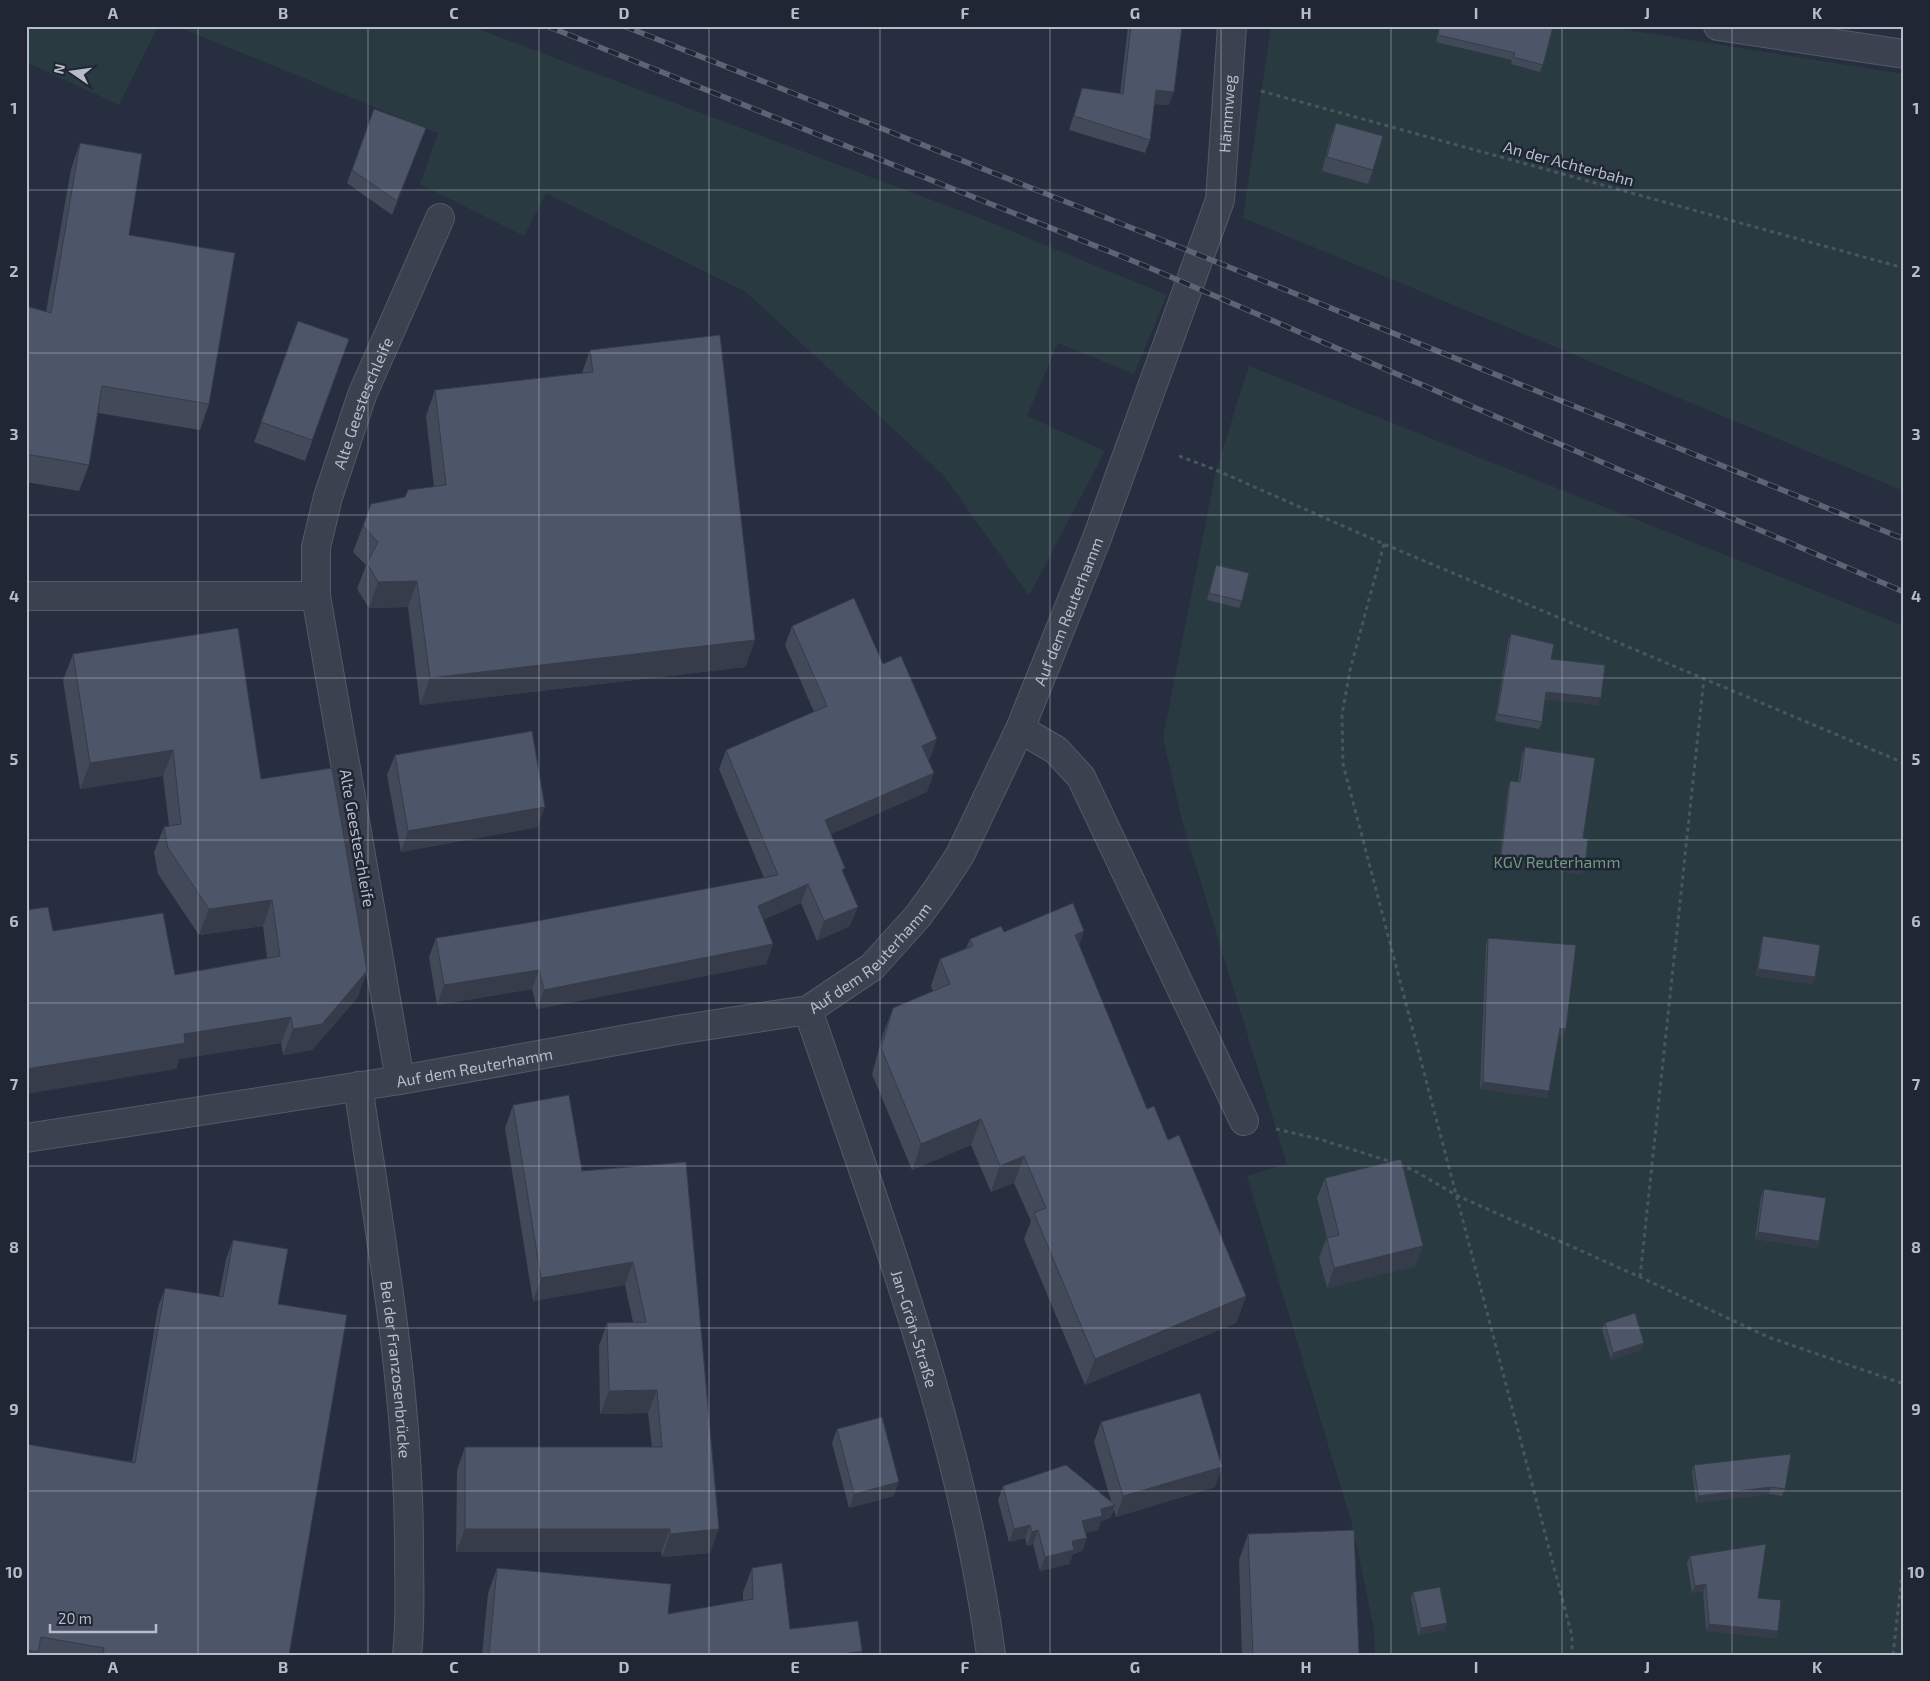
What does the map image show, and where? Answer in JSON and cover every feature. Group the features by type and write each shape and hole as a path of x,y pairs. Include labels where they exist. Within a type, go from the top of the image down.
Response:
{"street":[{"name":"Hämmweg","path":"1220,200 1232,26"},
{"path":"1718,26 1904,54"},
{"name":"Auf dem Reuterhamm","path":"26,1138 400,1080 677,1030 808,1010 872,967 918,916 960,855 1020,729 1097,538 1220,200"},
{"name":"Alte Geesteschleife","path":"400,1080 316,596 316,547 328,497 362,395 440,218"},
{"path":"26,596 316,596"},
{"path":"1020,729 1056,750 1080,777 1244,1121"},
{"name":"Jan-Grön-Straße","path":"808,1010 921,1340 957,1478 985,1604 991,1655"},
{"name":"Bei der Franzosenbrücke","path":"358,1086 398,1365 409,1500 410,1633 407,1655"}],"path":[{"name":"An der Achterbahn","path":"1228,82 1904,268"},
{"path":"1179,456 1216,470 1384,544 1904,763"},
{"path":"1384,544 1350,670 1342,715 1343,764 1572,1636 1572,1655"},
{"path":"1640,1277 1704,678"},
{"path":"1244,1121 1320,1139 1370,1154 1413,1170 1456,1195 1640,1277 1768,1338 1904,1384"},
{"path":"1893,1655 1904,1557"}],"green space":[{"path":"26,26 158,26 119,105 26,62"},
{"path":"176,26 470,26 977,217 1167,295 1134,374 1058,343 1027,416 1105,451 1029,596 945,477 746,292 546,193 524,236 420,184 438,133"},
{"path":"1271,26 1603,26 1904,74 1904,491 1243,218"},
{"name":"KGV Reuterhamm","path":"1249,366 1904,626 1904,1655 1375,1655 1374,1630 1352,1524 1247,1176 1287,1164 1183,824 1163,738 1216,470"}],"building":[{"path":"1131,26 1182,26 1174,92 1156,90 1150,140 1074,116 1082,88 1123,94"},
{"path":"1440,26 1553,27 1543,65 1513,57 1515,53 1438,35"},
{"path":"374,109 426,128 397,201 352,170"},
{"path":"1336,123 1383,136 1373,170 1327,157"},
{"path":"80,143 142,154 129,235 235,253 209,404 102,386 89,465 26,454 26,306 51,313"},
{"path":"298,321 349,339 312,440 261,422"},
{"path":"720,335 755,640 430,678 417,581 378,582 367,563 378,542 363,526 371,504 405,497 408,490 446,485 435,390 593,372 590,350"},
{"path":"1216,565 1249,573 1242,601 1209,593"},
{"path":"854,598 883,664 901,656 937,739 922,746 934,773 825,820 845,868 842,870 858,907 824,921 808,884 758,906 773,944 544,990 539,970 444,985 436,938 532,922 778,875 726,750 827,706 792,626"},
{"path":"238,628 261,779 332,768 367,971 322,1024 293,1029 291,1017 184,1034 185,1043 26,1069 26,910 48,907 53,931 163,913 175,975 280,956 272,900 209,909 168,848 164,827 181,824 173,750 90,763 73,654"},
{"path":"1511,634 1554,644 1551,659 1605,665 1601,698 1546,692 1542,722 1497,714"},
{"path":"532,731 545,807 408,831 395,755"},
{"path":"1525,747 1595,758 1583,838 1588,839 1585,867 1501,857 1510,781 1520,782"},
{"path":"1073,903 1084,931 1075,935 1147,1109 1154,1106 1168,1140 1179,1135 1246,1296 1095,1359 1034,1213 1046,1208 1024,1156 1000,1166 981,1119 921,1144 881,1048 893,1008 950,984 940,959 973,946 970,939 1001,926 1004,932"},
{"path":"1763,936 1820,945 1815,977 1758,969"},
{"path":"1488,938 1576,945 1566,1029 1560,1028 1549,1091 1483,1082"},
{"path":"569,1095 582,1171 686,1162 719,1529 670,1534 670,1529 465,1529 465,1447 662,1447 657,1390 609,1391 607,1323 646,1322 633,1262 541,1278 513,1105"},
{"path":"1401,1159 1423,1246 1334,1268 1327,1238 1339,1235 1325,1178"},
{"path":"1764,1189 1826,1198 1819,1241 1758,1232"},
{"path":"233,1240 288,1249 278,1304 347,1315 289,1655 103,1655 104,1648 41,1637 38,1652 26,1650 26,1444 135,1463 165,1288 223,1297"},
{"path":"1635,1313 1644,1343 1613,1353 1605,1323"},
{"path":"1200,1393 1222,1467 1123,1496 1101,1422"},
{"path":"882,1417 899,1482 854,1494 837,1429"},
{"path":"1791,1454 1785,1489 1771,1487 1698,1496 1694,1465"},
{"path":"1066,1465 1115,1505 1101,1509 1102,1516 1082,1521 1087,1538 1072,1541 1074,1550 1045,1557 1038,1530 1032,1532 1030,1525 1014,1529 1003,1486"},
{"path":"1354,1530 1359,1655 1253,1655 1248,1534"},
{"path":"1766,1544 1758,1598 1781,1600 1778,1631 1709,1624 1706,1584 1695,1586 1690,1556"},
{"path":"782,1563 790,1629 858,1621 862,1651 838,1655 489,1655 497,1568 671,1584 668,1614 753,1599 752,1568"},
{"path":"1440,1587 1447,1623 1421,1628 1413,1592"}],"railway":[{"path":"547,26 1143,265 1904,592"},
{"path":"624,26 1904,539"}]}
